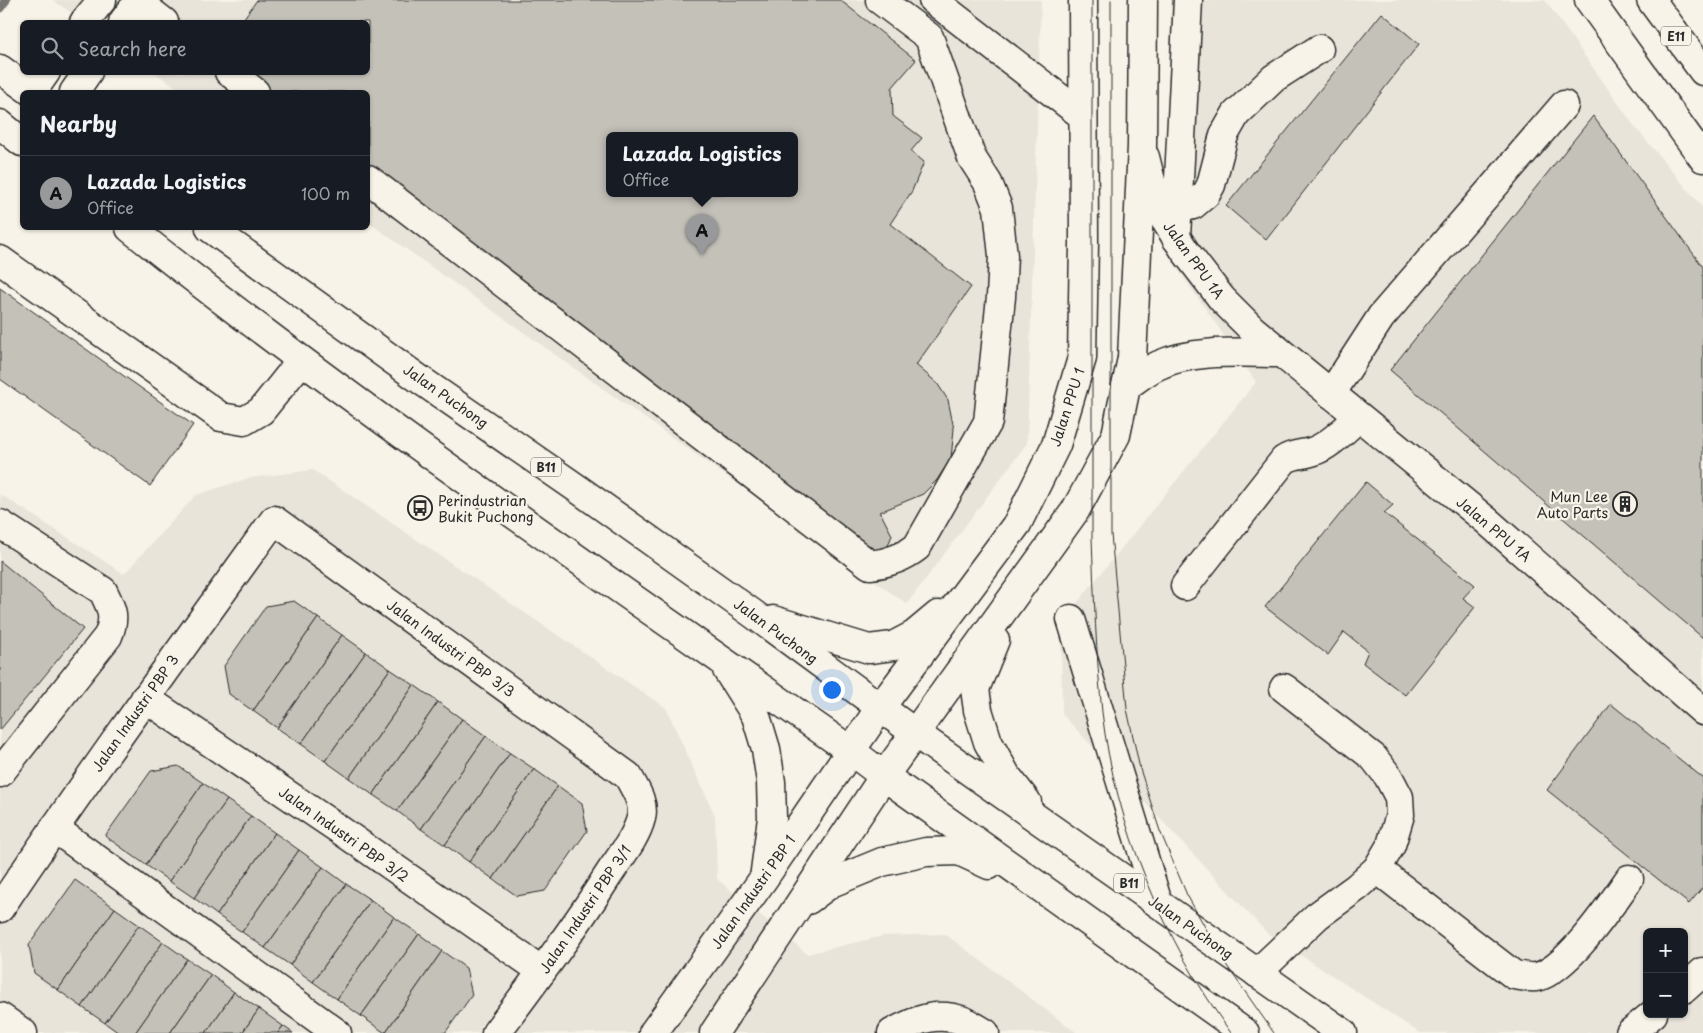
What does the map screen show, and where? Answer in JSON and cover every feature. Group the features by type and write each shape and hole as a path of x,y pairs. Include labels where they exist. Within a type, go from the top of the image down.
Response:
{"main road":[{"path":"86,20 102,0"},
{"path":"370,181 870,565 885,564 905,556 917,547 988,422 1001,297 1003,256 998,208 988,183 972,158 928,37 880,0"},
{"name":"Jalan PPU 1","path":"851,751 880,708 1017,524 1056,445 1082,358 1084,243 1082,0"},
{"path":"714,1033 884,776 1075,511 1116,435 1132,358 1142,146 1143,0"},
{"path":"1176,238 1188,0"},
{"path":"1589,0 1703,158"},
{"name":"E11","path":"1651,0 1703,71"},
{"path":"124,20 138,2 161,20"},
{"path":"940,2 1083,116"},
{"path":"1178,209 1193,205 1206,194 1211,185 1224,135 1236,114 1274,78 1319,49"},
{"path":"1,70 29,90"},
{"path":"33,90 44,75"},
{"path":"75,90 86,75"},
{"path":"233,75 252,90"},
{"path":"1331,394 1381,317 1564,105"},
{"path":"0,124 20,140"},
{"name":"Jalan PPU 1A","path":"1142,146 1158,209 1176,238 1222,299 1252,329 1280,353 1487,521 1703,711"},
{"path":"133,230 221,300 367,410 851,751 1245,1033"},
{"name":"Jalan Puchong","path":"213,230 752,613 915,733 1343,1033"},
{"path":"0,260 221,417 244,420 261,411 302,361"},
{"path":"1126,386 1159,365 1193,355 1280,353"},
{"path":"1185,586 1284,460 1291,455 1313,452 1323,447 1359,417"},
{"name":"Jalan Industri PBP 3","path":"0,908 145,698 274,520"},
{"name":"Jalan Industri PBP 3/3","path":"274,520 628,776"},
{"path":"0,524 103,591 111,606 114,623 108,636 0,772"},
{"path":"752,613 869,649 893,646 914,635 967,592"},
{"path":"1011,599 975,689 978,710 988,742 1006,775 1046,825"},
{"path":"1070,619 1158,903"},
{"path":"722,660 756,716 766,749 772,782 772,818 764,878"},
{"path":"1257,974 1316,916 1357,887 1377,869 1390,846 1400,815 1399,797 1388,776 1373,758 1284,688"},
{"name":"Jalan Industri PBP 3/2","path":"145,698 340,830 542,971"},
{"name":"Jalan Industri PBP 1","path":"654,1033 851,751"},
{"name":"Jalan Industri PBP 3/1","path":"496,1033 542,971 627,847 642,817 640,799 628,776"},
{"path":"54,828 337,1033"},
{"path":"794,911 831,883 882,862 926,852 959,851 1042,889"},
{"path":"1377,869 1514,974 1526,977 1538,976 1558,965 1594,928 1629,879"},
{"path":"1688,985 1703,972"},
{"path":"892,1033 912,1022 941,1016 965,1021 985,1033"},
{"path":"0,1017 23,1033"},
{"path":"1630,1033 1648,1018"}],"shaded area":[{"path":"53,0 1041,0 1027,443 907,604 370,223 370,90 181,90 158,75 370,75 370,20 81,20"},
{"path":"1171,0 1545,0 1635,127 1703,208 1703,1033 1420,1033 1267,933 1062,714 1061,623 1256,382 1164,249"},
{"path":"313,470 666,708 715,816 717,879 807,954 883,936 945,934 1077,1033 0,1033 0,494 124,574 196,495 249,478"}],"building":[{"path":"257,0 840,0 916,60 892,88 893,116 922,138 911,151 924,162 912,191 890,224 971,287 916,365 937,383 948,400 954,429 951,458 937,480 923,494 880,512 892,535 888,546 880,551 868,553 370,177 370,90 259,90 251,75 370,75 370,20 242,20"},
{"path":"1382,13 1419,44 1266,240 1226,206"},
{"name":"Mun Lee Auto Parts","path":"1593,116 1703,267 1703,638 1390,370"},
{"path":"0,288 193,425 150,486 0,379"},
{"path":"1366,482 1393,505 1384,513 1475,585 1463,598 1475,607 1405,695 1363,663 1368,651 1344,632 1328,655 1265,607"},
{"path":"0,561 83,629 0,730"},
{"path":"294,601 318,618 253,711 229,694 224,666 266,606"},
{"path":"318,618 342,635 277,728 253,711"},
{"path":"342,635 366,652 301,744 277,728"},
{"path":"366,652 390,669 325,761 301,744"},
{"path":"390,669 414,685 349,778 325,761"},
{"path":"414,685 438,702 373,795 349,778"},
{"path":"438,702 462,719 397,811 373,795"},
{"path":"1611,704 1703,778 1703,887 1689,904 1547,790"},
{"path":"462,719 486,736 421,829 397,811"},
{"path":"486,736 510,753 445,845 421,829"},
{"path":"510,753 534,769 469,862 445,845"},
{"path":"178,766 203,783 146,865 105,836 151,771"},
{"path":"534,769 558,786 493,879 469,862"},
{"path":"203,783 227,800 169,881 146,865"},
{"path":"558,786 582,803 587,831 545,891 517,896 493,879"},
{"path":"227,800 251,816 194,898 169,881"},
{"path":"251,816 275,833 217,915 194,898"},
{"path":"275,833 299,850 242,932 217,915"},
{"path":"299,850 323,867 265,948 242,932"},
{"path":"323,867 346,884 290,965 265,948"},
{"path":"75,880 115,908 58,990 34,973 29,945"},
{"path":"346,884 371,900 313,982 290,965"},
{"path":"371,900 394,917 337,999 313,982"},
{"path":"115,908 139,925 82,1007 58,990"},
{"path":"394,917 419,934 361,1016 337,999"},
{"path":"139,925 163,942 105,1023 82,1007"},
{"path":"419,934 442,951 385,1033 361,1016"},
{"path":"163,942 187,959 135,1033 119,1033 105,1023"},
{"path":"442,951 466,968 472,995 445,1033 385,1033"},
{"path":"187,959 211,975 170,1033 135,1033"},
{"path":"211,975 234,992 206,1033 170,1033"},
{"path":"234,992 259,1009 242,1033 206,1033"},
{"path":"259,1009 283,1026 278,1033 242,1033"},
{"path":"283,1026 293,1033 278,1033"}],"waterway":[{"path":"0,8 6,0"}],"tram line":[{"path":"1092,0 1092,537 1102,712 1118,797 1131,839 1147,880 1185,960 1207,998 1231,1033"},
{"path":"1111,0 1111,534 1127,709 1140,769 1160,831 1187,895 1227,966 1274,1033"}],"place":[{"name":"Lazada Logistics","path":"702,255"},
{"name":"Mun Lee Auto Parts","path":"1625,504"},
{"name":"Perindustrian Bukit Puchong","path":"420,508"}]}
